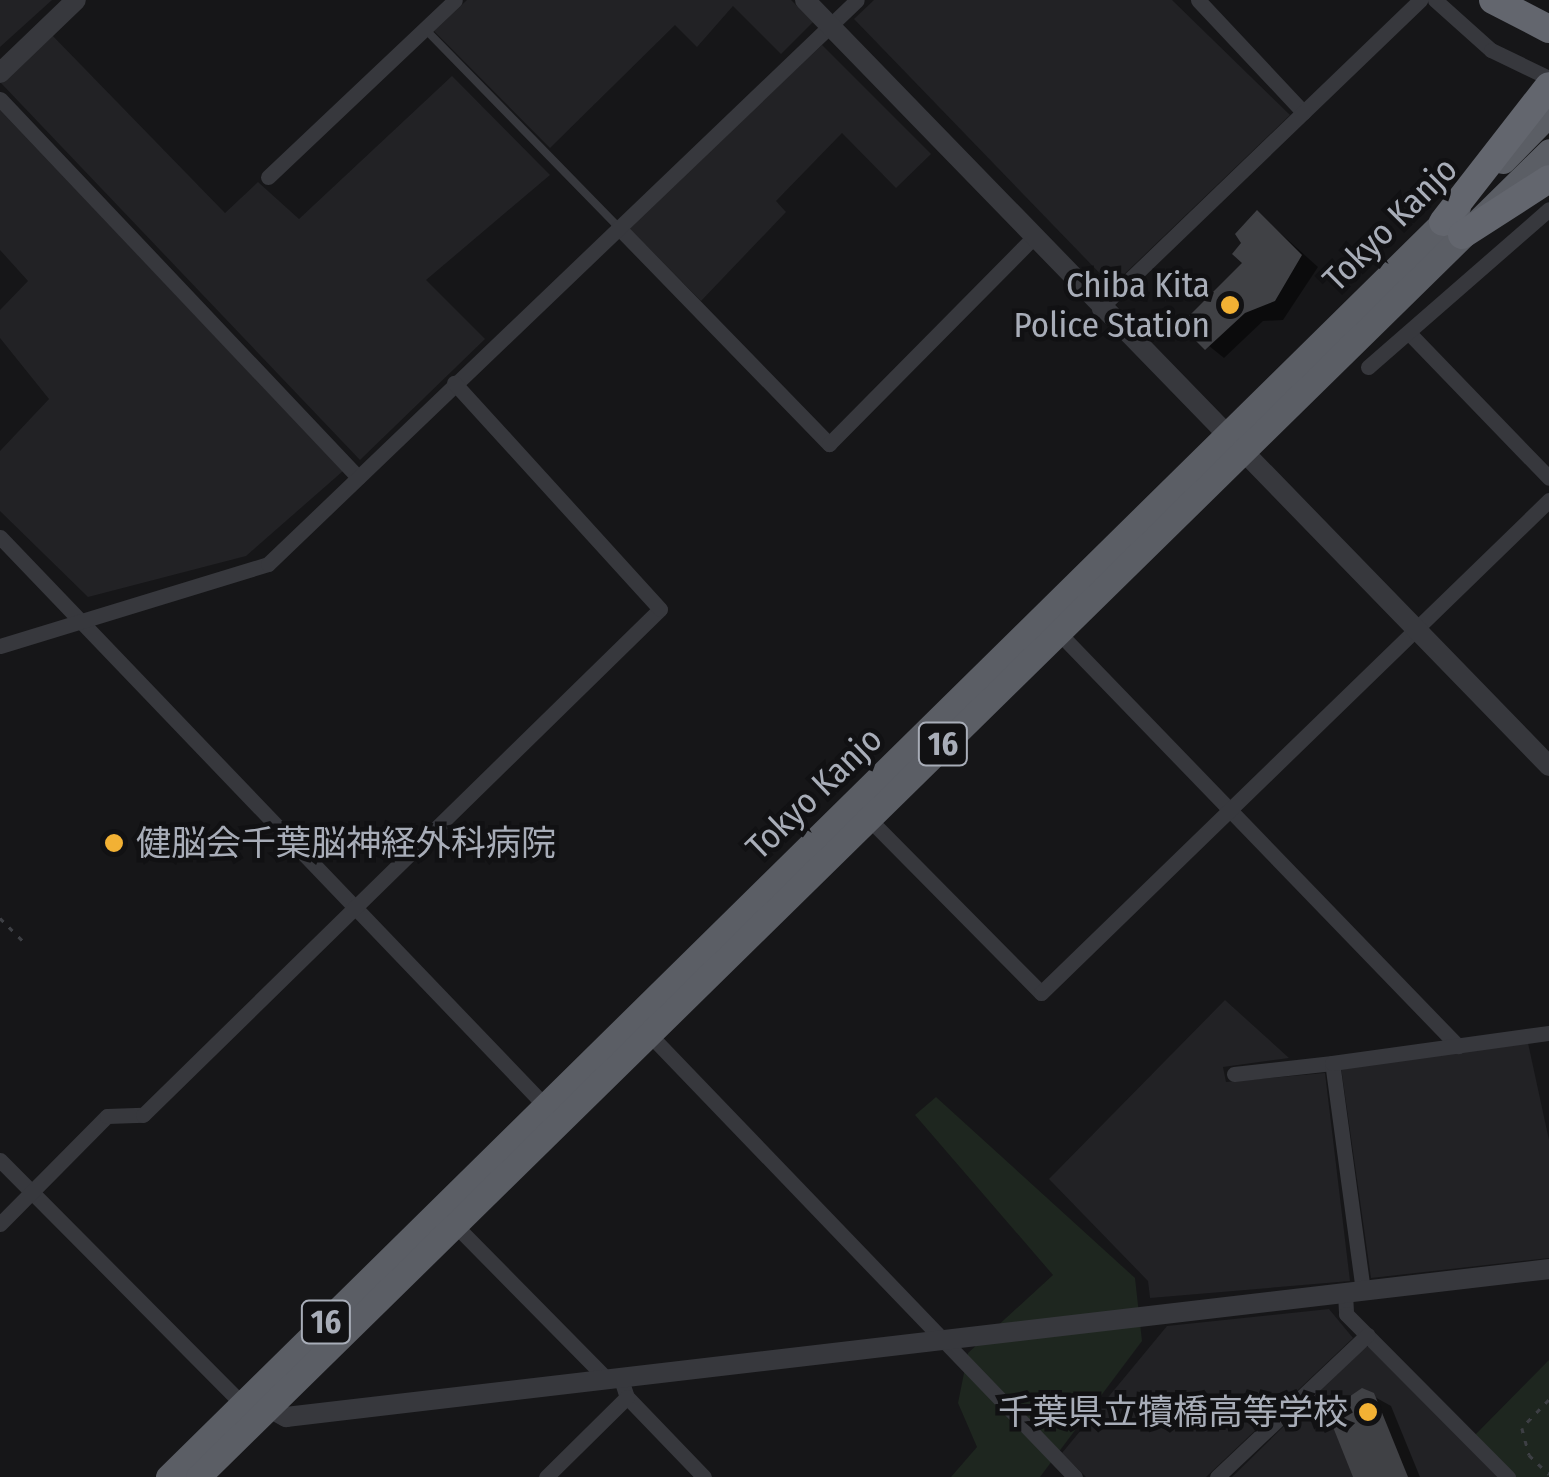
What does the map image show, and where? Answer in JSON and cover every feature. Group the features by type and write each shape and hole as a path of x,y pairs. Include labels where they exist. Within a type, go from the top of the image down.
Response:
{"highway":[{"path":"1493,0 1549,29"},
{"path":"1523,0 1549,10"},
{"path":"1452,228 1549,86"},
{"name":"Tokyo Kanjo","path":"198,1477 255,1406 1452,228 1549,114"},
{"name":"Tokyo Kanjo","path":"1452,228 1549,151"},
{"path":"1452,228 1549,179"},
{"name":"Tokyo Kanjo","path":"168,1477 255,1406 454,1224 552,1113 648,1033 1058,632 1231,447"}],"street":[{"path":"0,72 76,0"},
{"path":"268,177 455,0"},
{"path":"806,0 1231,447 1549,766"},
{"path":"0,646 268,564 857,0"},
{"path":"1198,0 1303,112"},
{"path":"1099,309 1420,0"},
{"path":"1435,0 1491,50 1549,78"},
{"path":"0,99 358,477"},
{"path":"1368,368 1549,209"},
{"path":"618,227 829,444 1032,239"},
{"path":"1410,334 1549,478"},
{"path":"0,1224 107,1116 144,1115 660,609 454,383"},
{"path":"868,818 1041,993 1549,500"},
{"path":"0,537 354,912 552,1113"},
{"path":"1058,632 1458,1046"},
{"path":"648,1033 934,1338 1075,1477"},
{"path":"1234,1074 1549,1034"},
{"path":"1332,1063 1354,1292 1346,1314 1508,1477"},
{"path":"0,1160 255,1406 286,1418 934,1338 1549,1270"},
{"path":"454,1224 613,1377 627,1398 704,1477"},
{"path":"1218,1477 1367,1335"},
{"path":"546,1477 627,1398"}],"lane":[{"path":"425,29 618,227"}],"path":[{"path":"0,918 25,943"},
{"path":"1548,1475 1522,1428 1549,1400"}],"shaded area":[{"path":"0,0 52,0 0,47"},
{"path":"467,0 791,0 813,22 781,54 733,6 697,47 675,25 550,148 434,31"},
{"path":"874,0 1172,0 1290,115 1112,286 854,19"},
{"path":"49,32 225,213 258,182 299,219 452,76 550,175 426,280 485,339 360,460 0,82"},
{"path":"822,45 931,154 896,188 842,133 776,201 786,212 701,301 628,227"},
{"path":"0,110 343,471 246,556 88,597 0,511 0,451 49,399 0,338 0,310 28,281 0,250"},
{"path":"1225,1000 1289,1058 1223,1067 1226,1082 1325,1073 1350,1281 1150,1298 1148,1281 1049,1179"},
{"path":"1528,1043 1549,1140 1549,1258 1371,1278 1341,1067"},
{"path":"936,1097 1135,1278 1142,1341 1040,1477 951,1477 977,1447 958,1403 968,1353 1053,1275 915,1115"},
{"path":"1329,1309 1353,1338 1206,1477 1086,1477 1062,1453 1167,1326"},
{"name":"千葉県立犢橋高等学校","path":"1365,1347 1374,1347 1503,1477 1232,1477"},
{"path":"1549,1360 1549,1477 1516,1477 1475,1435"}],"building":[{"path":"1257,210 1302,255 1275,301 1245,313 1205,350 1180,325 1242,263 1232,254 1241,243 1235,234"},
{"path":"1362,1388 1374,1393 1408,1477 1353,1477 1327,1412"}],"place":[{"name":"Chiba Kita Police Station","path":"1230,305"},
{"name":"健脳会千葉脳神経外科病院","path":"114,843"},
{"name":"千葉県立犢橋高等学校","path":"1368,1412"}]}
